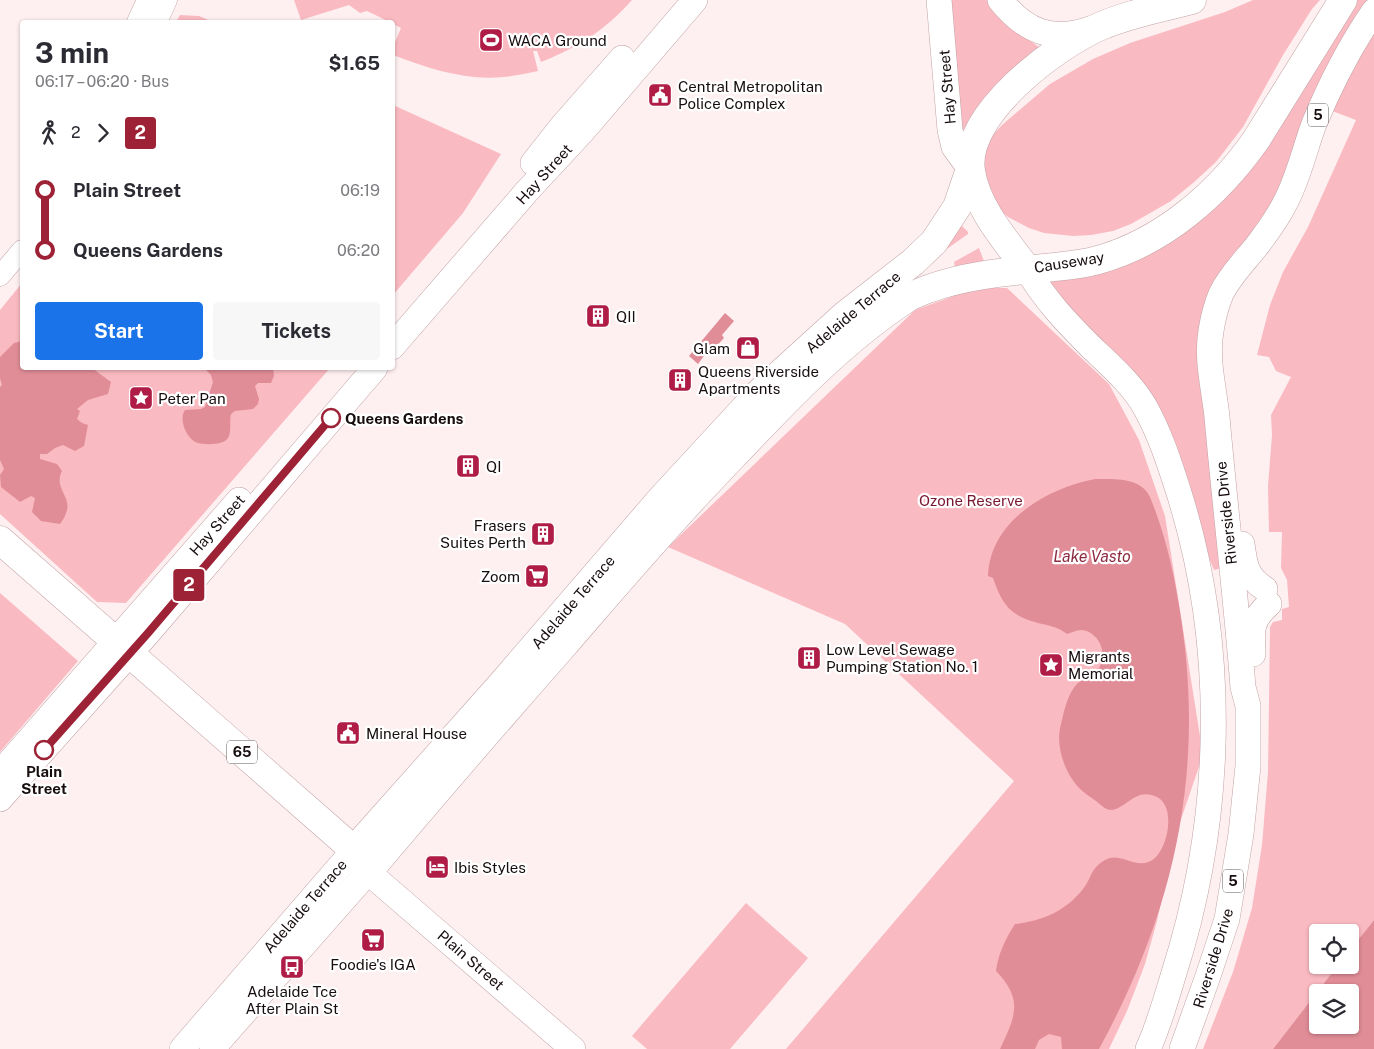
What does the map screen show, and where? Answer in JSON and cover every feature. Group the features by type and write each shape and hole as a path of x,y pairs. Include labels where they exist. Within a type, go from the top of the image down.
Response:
{"highway":[{"name":"Causeway","path":"1192,0 1137,13 1100,26 1072,41 1020,80 993,111 978,135 973,146 970,169 975,192 1000,233 1027,269 1097,260 1125,250 1153,237 1174,224 1216,189 1241,162 1256,140 1343,0"},
{"name":"Adelaide Terrace","path":"355,861 500,686 662,498 752,401 845,315 914,262 934,242 958,207 970,169"},
{"name":"Adelaide Terrace","path":"355,861 452,773 669,523 783,404 847,343 908,297 961,279 993,272 1027,269"},
{"name":"Plain Street","path":"0,540 117,653 355,861"},
{"name":"Plain Street","path":"0,561 117,653"}],"main road":[{"name":"Hay Street","path":"395,322 483,223 563,125 673,0"},
{"name":"Hay Street","path":"395,344 528,190 581,134 694,0"},
{"name":"Hay Street","path":"940,0 950,130 954,147 970,169"},
{"path":"1000,0 1018,18 1042,33 1060,36 1076,34 1100,26"},
{"name":"Riverside Drive","path":"1182,1049 1206,985 1227,918 1241,834 1248,766 1248,706 1243,688 1209,350 1215,310 1221,294 1230,279 1259,244 1284,205 1314,124 1329,90 1374,11"},
{"name":"5","path":"1027,269 1046,299 1074,330 1121,376 1144,404 1164,443 1184,508 1199,571 1212,664 1213,777 1207,832 1197,889 1185,940 1157,1030 1148,1049"},
{"name":"Hay Street","path":"0,799 117,653 352,370"},
{"name":"Hay Street","path":"0,773 117,653 373,370"},
{"path":"1219,446 1232,466 1245,565 1254,581 1267,597 1257,614 1253,626 1253,688 1248,706"},
{"name":"Adelaide Terrace","path":"182,1049 355,861"},
{"name":"Adelaide Terrace","path":"212,1049 355,861"},
{"name":"Plain Street","path":"355,861 573,1049"}],"street":[{"path":"138,20 147,0"},
{"path":"158,20 167,0"},
{"path":"0,276 20,252"}],"green space":[{"name":"WACA Ground","path":"294,0 632,0 611,21 579,44 541,62 537,51 533,51 538,71 489,78 447,72 395,56 395,42 401,28 395,25 395,20 385,20 367,11 360,13 349,5 301,20"},
{"path":"943,0 988,0 1002,19 1040,48 965,133 962,134"},
{"path":"1253,0 1320,0 1312,9 1283,55 1243,127 1216,162 1193,183 1171,201 1131,224 1113,231 1091,235 1073,236 1044,233 1029,228 1008,217 1000,210 981,172 988,140 1002,125 1050,84 1093,59 1130,43 1225,12"},
{"path":"1352,0 1374,0 1284,192 1209,309 1227,567 1214,570 1201,539 1173,447 1042,277 1156,248"},
{"path":"180,15 199,16 208,20 177,20"},
{"path":"1374,23 1374,920 1359,939 1359,924 1309,924 1309,974 1331,974 1323,984 1309,984 1309,1002 1273,1049 1203,1049 1233,972 1252,908 1262,845 1268,772 1270,627 1273,622 1282,620 1282,609 1289,607 1287,580 1281,568 1282,532 1269,532 1268,486 1272,435 1271,415 1291,377 1276,371 1269,357 1257,355 1270,305 1283,272 1308,227 1356,120 1327,109"},
{"path":"395,106 501,154 463,213 395,293"},
{"path":"957,221 968,234 934,258"},
{"path":"979,248 985,264 955,267 954,262"},
{"name":"Queens Gardens","path":"20,285 20,370 328,370 126,603 97,602 0,514 0,310"},
{"name":"Ozone Reserve","path":"976,288 1007,288 1109,384 1139,440 1165,516 1203,755 1176,834 1157,921 1145,964 1127,1011 1109,1049 786,1049 1014,781 845,624 668,547 915,310"},
{"path":"0,593 78,661 0,752"},
{"path":"746,903 808,958 730,1049 647,1049 632,1036"}],"water":[{"path":"725,313 734,321 722,335 724,338 712,351 709,349 698,364 689,356"},
{"path":"20,342 20,370 95,370 111,382 108,394 88,400 77,409 80,411 77,419 88,425 84,446 75,451 63,445 47,454 40,454 40,459 57,464 62,471 60,483 67,507 65,516 60,524 41,521 32,512 35,498 31,496 20,502 1,487 0,475 4,469 0,460 0,387 2,385 0,357 14,343"},
{"path":"206,370 273,370 274,376 271,383 258,383 255,386 259,399 258,404 253,409 235,411 231,414 229,435 226,440 214,444 198,443 187,434 183,424 183,414 185,410 205,407 213,382 211,375"},
{"name":"Lake Vasto","path":"1095,479 1126,481 1146,490 1161,527 1173,572 1181,618 1187,675 1189,731 1185,786 1177,840 1164,893 1147,946 1125,998 1099,1049 1062,1049 1061,1037 1049,1034 1039,1040 1035,1049 1000,1049 1013,1018 1014,1000 1005,981 996,971 1003,946 1015,924 1035,920 1061,909 1076,897 1094,870 1105,860 1117,858 1136,863 1149,862 1160,852 1168,827 1167,809 1157,797 1143,794 1118,808 1107,809 1078,787 1065,766 1059,740 1062,719 1072,691 1078,683 1091,675 1101,664 1103,653 1099,642 1087,631 1081,630 1067,634 1056,628 1020,617 1008,608 993,578 988,576 991,556 999,539 1024,510 1058,490"},
{"path":"1374,920 1374,1049 1273,1049 1309,1002 1309,1034 1359,1034 1359,984 1323,984 1331,974 1359,974 1359,939"}],"bus line":[{"name":"2","path":"44,750 148,633 331,418"}],"place":[{"name":"WACA Ground","path":"491,40"},
{"name":"Central Metropolitan Police Complex","path":"660,95"},
{"name":"QII","path":"598,316"},
{"name":"Glam","path":"748,348"},
{"name":"Queens Riverside Apartments","path":"680,380"},
{"name":"Peter Pan","path":"141,398"},
{"name":"Queens Gardens","path":"331,418"},
{"name":"QI","path":"468,466"},
{"name":"Frasers Suites Perth","path":"543,534"},
{"name":"Zoom","path":"537,576"},
{"name":"Low Level Sewage Pumping Station No. 1","path":"809,658"},
{"name":"Migrants Memorial","path":"1051,665"},
{"name":"Mineral House","path":"348,733"},
{"name":"Plain Street","path":"44,750"},
{"name":"Ibis Styles","path":"437,867"},
{"name":"Foodie's IGA","path":"373,940"},
{"name":"Adelaide Tce After Plain St","path":"292,967"}]}
